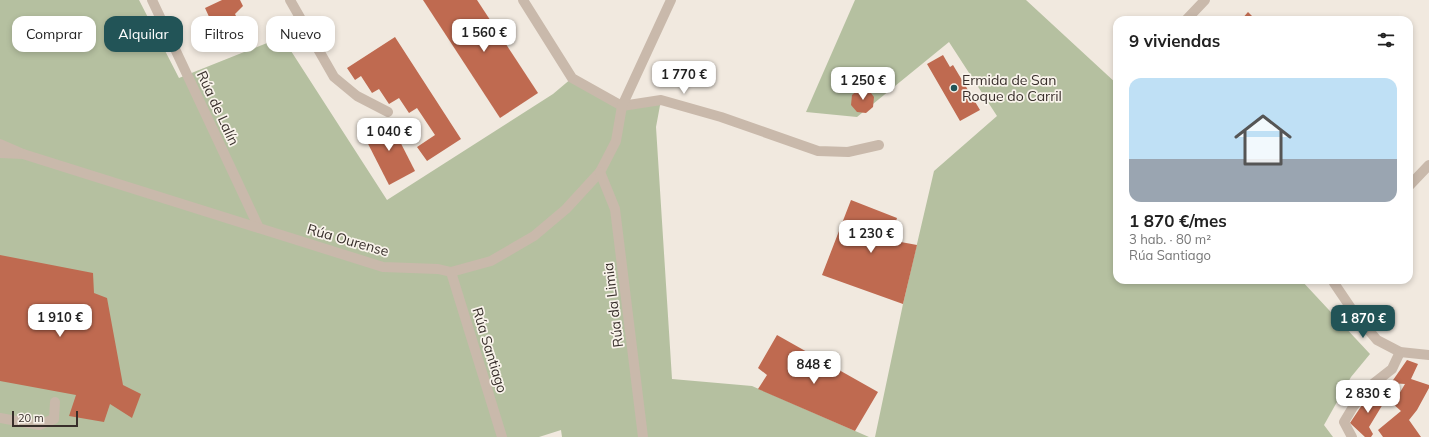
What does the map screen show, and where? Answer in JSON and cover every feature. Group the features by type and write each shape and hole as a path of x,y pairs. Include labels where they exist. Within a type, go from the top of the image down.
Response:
{"street":[{"name":"Rúa de Lalín","path":"152,0 259,228"},
{"path":"290,0 334,77 357,96 388,112"},
{"path":"523,0 572,78 622,106 661,100 721,116 818,151 848,152 880,145"},
{"name":"Rúa Ourense","path":"0,144 23,154 382,267 438,269 450,272 491,261 534,236 566,209 600,172 616,142 622,106 671,0"},
{"path":"1190,16 1205,0"},
{"name":"Rúa Ourense","path":"0,153 23,154"},
{"path":"1413,182 1429,165"},
{"name":"Rúa da Limia","path":"600,172 615,209 643,437"},
{"name":"Rúa Santiago","path":"450,272 502,437"},
{"path":"1335,284 1355,314 1377,340 1400,352 1429,355"},
{"path":"1352,437 1344,422 1353,407 1369,388 1392,369 1400,352"},
{"path":"0,418 39,425 54,419 55,402"}],"green space":[{"path":"0,0 139,0 147,16 104,16 104,52 166,52 179,78 244,52 258,52 258,47 266,43 266,52 292,52 387,200 553,94 572,78 622,106 661,100 656,127 672,379 752,386 869,437 562,437 561,430 539,437 0,437"},
{"path":"855,0 1026,0 1113,80 1113,284 1305,284 1370,354 1351,377 1324,425 1333,437 875,437 903,304 934,171 997,116 949,42 857,117 806,112"}],"building":[{"path":"222,0 240,0 243,6 235,14 236,16 209,16 205,8"},
{"path":"423,0 477,0 538,93 500,118"},
{"path":"1248,12 1252,16 1244,16"},
{"path":"395,37 461,139 427,161 417,147 435,135 417,108 409,113 399,98 389,104 379,89 372,93 361,76 355,80 347,68"},
{"name":"Ermida de San Roque do Carril","path":"943,55 950,67 953,65 980,110 960,121 927,64"},
{"path":"859,89 868,89 874,97 873,107 866,113 857,112 851,105 852,95"},
{"path":"389,120 415,171 389,185 363,134"},
{"path":"851,200 897,218 890,240 917,245 903,304 822,275"},
{"path":"0,255 93,273 94,293 107,298 123,385 141,394 132,418 110,404 104,422 69,416 76,395 0,381"},
{"path":"777,335 878,392 855,431 758,389 767,375 758,368"},
{"path":"1407,360 1418,364 1411,379 1429,385 1429,388 1417,410 1409,420 1421,437 1383,437 1378,430 1401,411 1393,404 1405,384 1391,383"},
{"path":"1372,390 1386,399 1369,427 1373,434 1371,437 1365,437 1350,423"}],"place":[{"name":"Ermida de San Roque do Carril","path":"954,88"}]}
